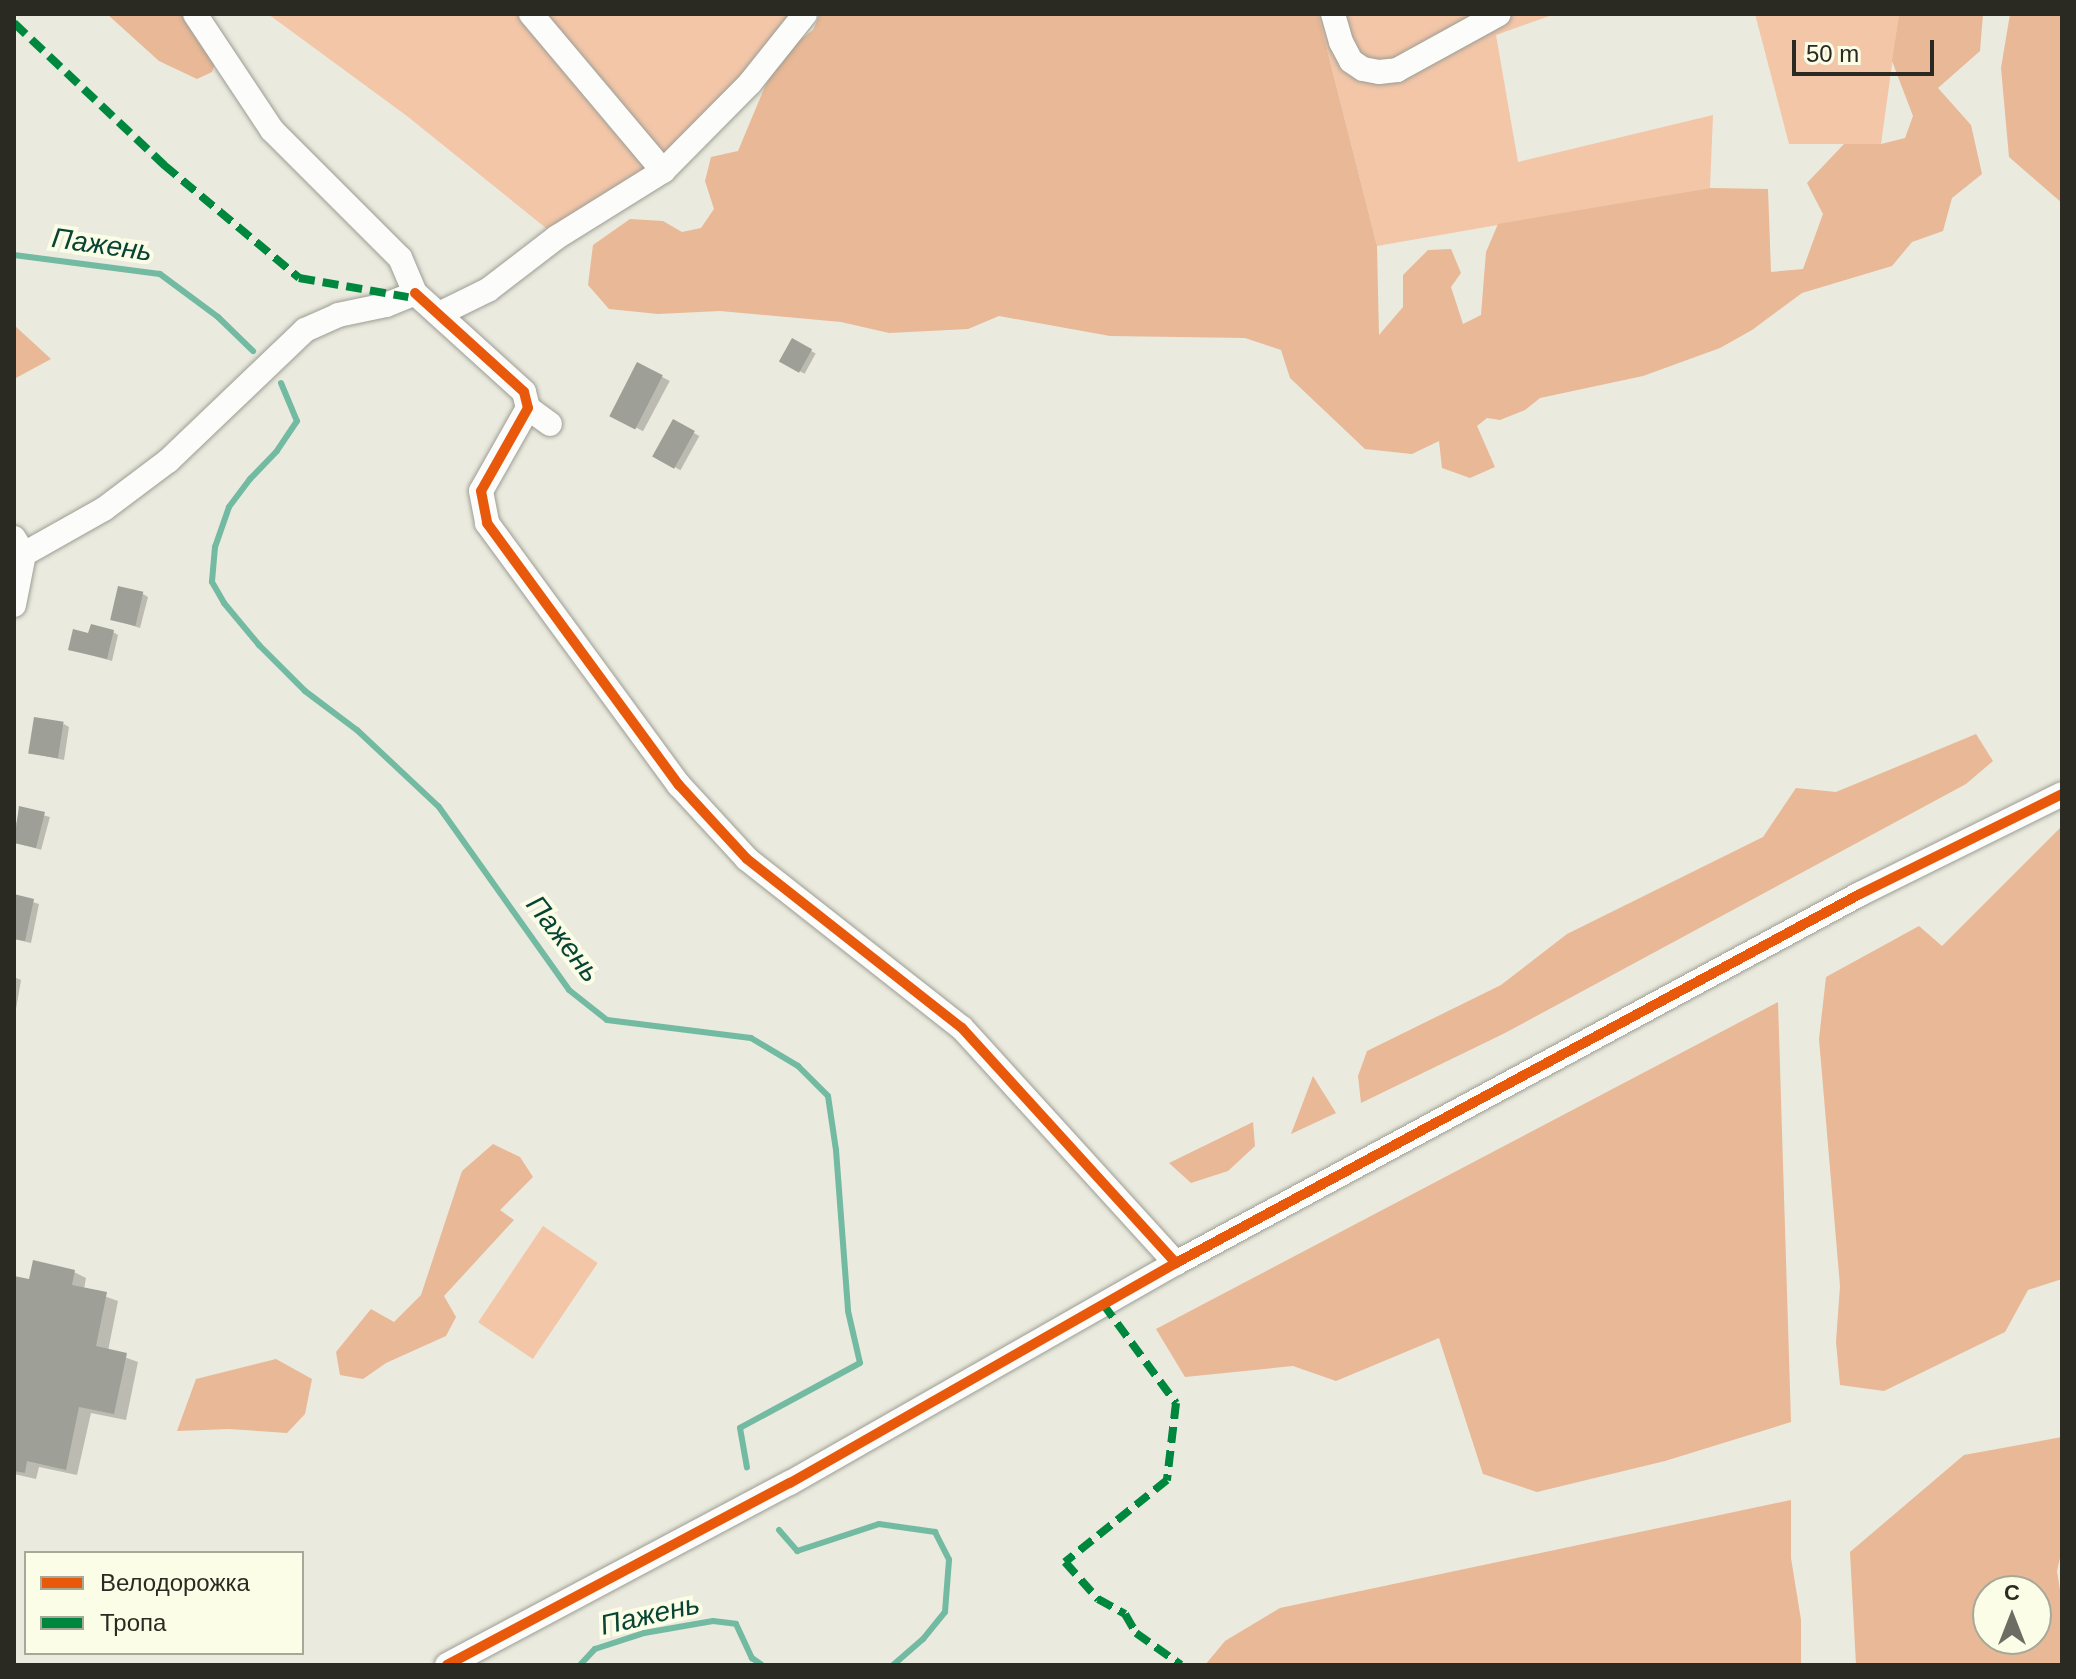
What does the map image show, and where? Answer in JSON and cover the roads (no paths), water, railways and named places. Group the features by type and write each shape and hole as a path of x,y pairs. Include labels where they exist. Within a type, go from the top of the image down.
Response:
{"street":[{"path":"195,14 272,130 400,258 415,293 524,392 528,408 550,424"},
{"path":"531,14 663,171"},
{"path":"439,314 488,290 557,237 663,171 750,83 805,14"},
{"path":"1333,14 1341,42 1351,61 1363,69 1379,72 1397,70 1499,14"},
{"path":"14,605 19,546 104,509 168,461 305,330 338,315 386,305 415,293"},
{"path":"528,408 481,491 487,523 679,785 747,859 962,1028 1176,1263"},
{"path":"447,1665 790,1483 1176,1263 1846,902 2062,794"}],"waterway":[{"name":"Пажень","path":"14,255 160,274 218,317 253,351"},
{"name":"Пажень","path":"281,383 297,421 277,451 229,507 215,547 212,582 224,603 259,645 305,691 357,730 439,807 569,990 607,1020 751,1038 798,1066 828,1096 836,1150 848,1311 860,1363 740,1428 747,1467"},
{"name":"Пажень","path":"779,1530 797,1551 879,1524 935,1532 949,1560 945,1612 923,1639 893,1665"},
{"name":"Пажень","path":"580,1665 595,1649 644,1633 713,1621 736,1624 752,1658 762,1665"}]}
